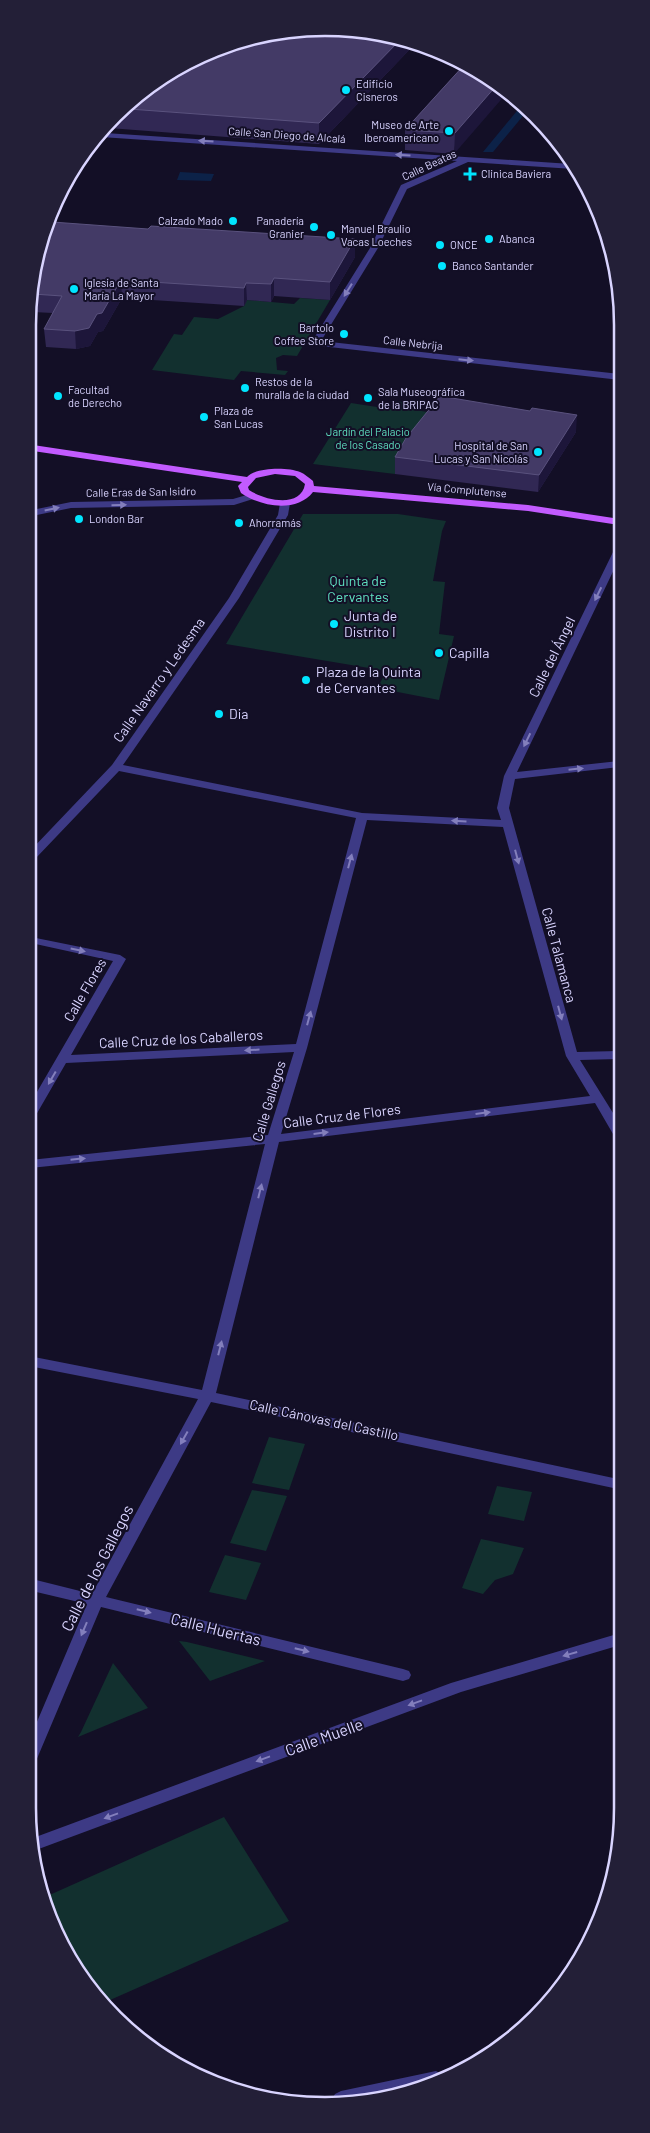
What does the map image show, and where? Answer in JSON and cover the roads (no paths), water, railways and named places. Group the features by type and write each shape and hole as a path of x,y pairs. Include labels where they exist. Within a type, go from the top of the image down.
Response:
{"main road":[{"path":"36,448 183,468 246,480 264,473 287,472 306,478 311,489 307,495 285,503 266,502 250,496 243,486 246,480"},
{"name":"Vía Complutense","path":"311,489 520,508 614,521"}],"street":[{"name":"Calle San Diego de Alcalá","path":"108,135 566,167"},
{"name":"Calle Beatas","path":"374,248 404,187 469,159"},
{"name":"Calle Nebrija","path":"374,248 314,343 614,376"},
{"name":"Calle Eras de San Isidro","path":"36,512 71,505 234,502 250,496"},
{"name":"Calle Navarro y Ledesma","path":"36,852 116,767 234,598 283,515 285,503"},
{"name":"Calle del Ángel","path":"510,776 614,562"},
{"path":"510,776 614,765"},
{"path":"116,767 362,816 508,824"},
{"name":"Calle Talamanca","path":"510,776 503,808 572,1056 614,1125"},
{"name":"Calle Gallegos","path":"208,1396 273,1139 301,1048 362,816"},
{"name":"Calle Flores","path":"36,941 120,959 36,1104"},
{"name":"Calle Cruz de los Caballeros","path":"62,1059 301,1048"},
{"path":"572,1056 614,1054"},
{"name":"Calle Cruz de Flores","path":"36,1163 273,1139 598,1099"},
{"name":"Calle Cánovas del Castillo","path":"36,1362 208,1396 614,1483"},
{"name":"Calle de los Gallegos","path":"36,1742 97,1599 208,1396"},
{"name":"Calle Huertas","path":"36,1586 97,1599 403,1675"},
{"name":"Calle Muelle","path":"39,1843 457,1687 614,1641"},
{"path":"371,2093 403,2086"}],"water":[{"path":"517,110 523,116 493,152 483,152"},
{"path":"180,172 214,174 211,181 177,180"}],"place":[{"name":"Edificio Cisneros","path":"346,90"},
{"name":"Museo de Arte Iberoamericano","path":"449,131"},
{"name":"Clinica Baviera","path":"470,174"},
{"name":"Calzado Mado","path":"233,221"},
{"name":"Panadería Granier","path":"314,227"},
{"name":"Manuel Braulio Vacas Loeches","path":"331,235"},
{"name":"Abanca","path":"489,239"},
{"name":"ONCE","path":"440,245"},
{"name":"Banco Santander","path":"442,266"},
{"name":"Iglesia de Santa María La Mayor","path":"74,289"},
{"name":"Bartolo Coffee Store","path":"344,334"},
{"name":"Restos de la muralla de la ciudad","path":"245,388"},
{"name":"Facultad de Derecho","path":"58,396"},
{"name":"Sala Museográfica de la BRIPAC","path":"368,398"},
{"name":"Plaza de San Lucas","path":"204,417"},
{"name":"Hospital de San Lucas y San Nicolás","path":"538,452"},
{"name":"London Bar","path":"79,519"},
{"name":"Ahorramás","path":"239,523"},
{"name":"Junta de Distrito I","path":"334,624"},
{"name":"Capilla","path":"439,653"},
{"name":"Plaza de la Quinta de Cervantes","path":"306,680"},
{"name":"Dia","path":"219,714"}],"park label":[{"name":"Jardín del Palacio de los Casado","path":"368,438"},
{"name":"Quinta de Cervantes","path":"358,590"}]}
